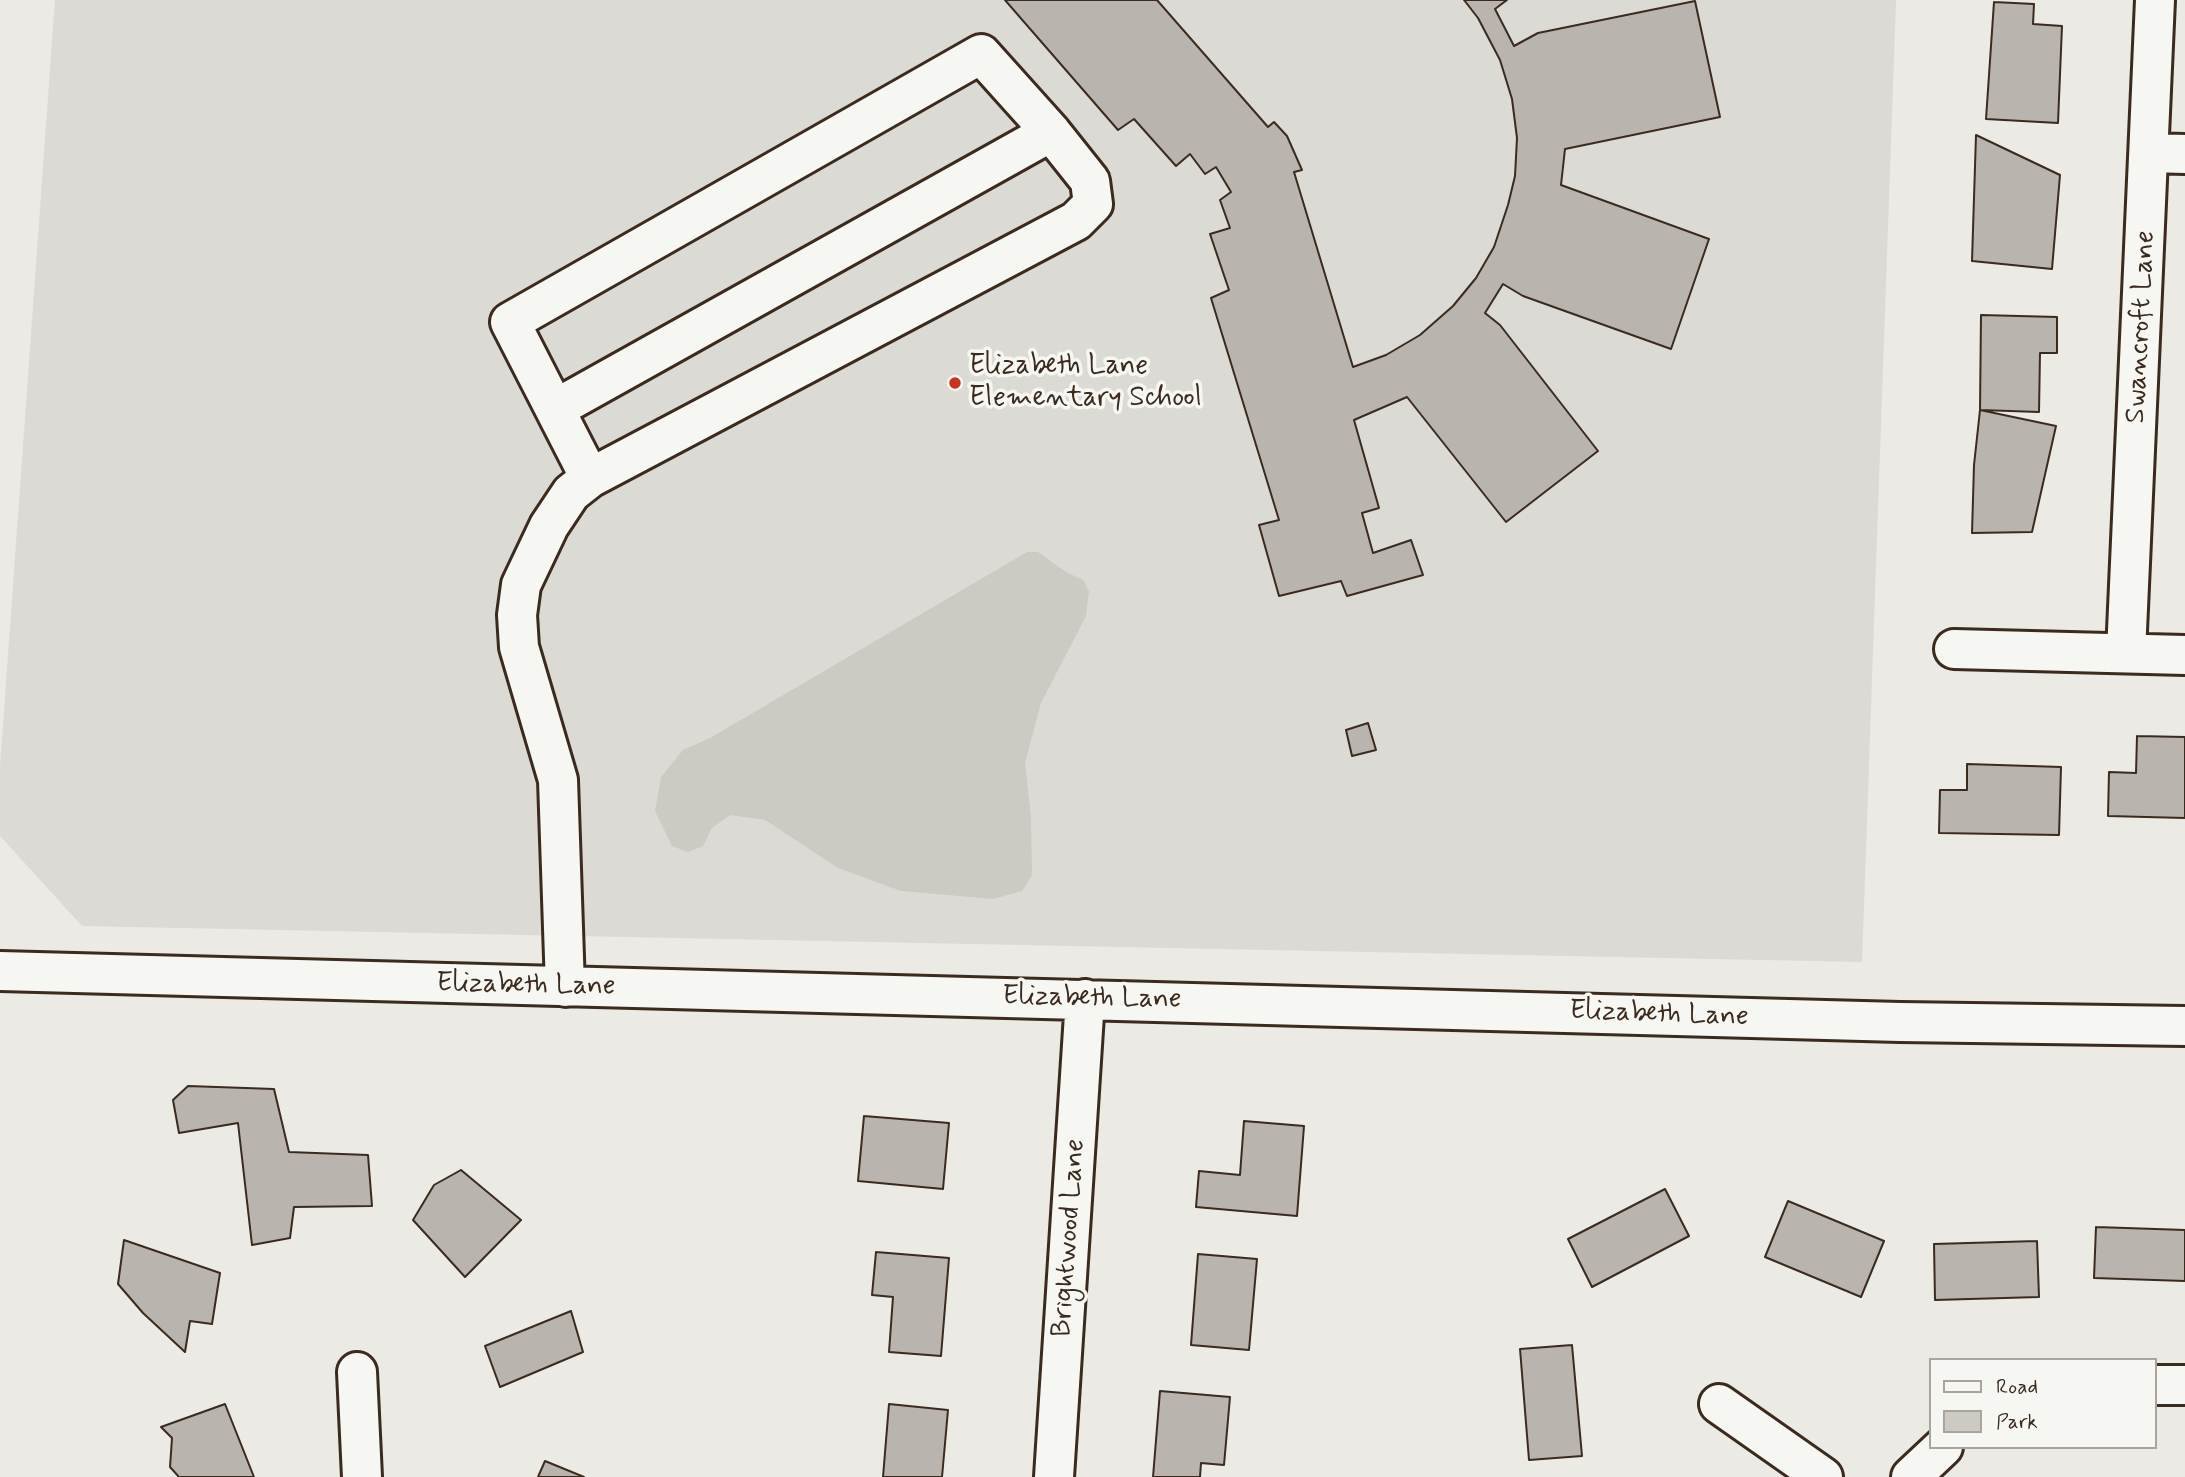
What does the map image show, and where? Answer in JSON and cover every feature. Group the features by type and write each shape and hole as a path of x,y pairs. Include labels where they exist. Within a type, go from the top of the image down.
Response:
{"street":[{"name":"Swancroft Lane","path":"2126,653 2168,154 2155,0"},
{"path":"565,987 558,780 519,647 517,615 521,585 549,526 571,492 590,478 1076,221 1093,204 1090,181 1051,132 981,54 510,322 590,478"},
{"path":"555,409 1051,132"},
{"path":"1954,649 2185,655"},
{"name":"Elizabeth Lane","path":"0,971 1900,1022 2185,1026"},
{"name":"Brightwood Lane","path":"1054,1477 1085,999"},
{"path":"357,1372 362,1477"},
{"path":"2157,1385 2185,1385"},
{"path":"1719,1404 1823,1477"},
{"path":"1911,1477 1941,1449"}],"shaded area":[{"name":"Elizabeth Lane Elementary School","path":"55,0 1896,0 1862,962 82,926 0,836 0,766"}],"green space":[{"path":"1027,552 1038,552 1066,572 1083,580 1089,591 1086,616 1041,703 1025,763 1031,817 1032,875 1022,891 993,899 901,891 838,868 765,820 730,815 712,828 703,846 688,852 672,846 655,811 661,777 683,750 710,738"}],"building":[{"name":"Elizabeth Lane Elementary School","path":"1005,0 1157,0 1268,127 1274,122 1287,136 1302,170 1294,172 1353,367 1386,355 1420,335 1453,306 1476,278 1494,247 1508,205 1515,176 1517,138 1512,99 1500,60 1478,18 1464,0 1507,0 1495,9 1514,46 1538,33 1695,1 1720,117 1565,149 1561,185 1709,239 1671,349 1523,296 1503,284 1485,313 1500,325 1598,451 1506,522 1407,397 1354,420 1379,508 1362,513 1373,553 1411,540 1423,575 1347,596 1341,581 1279,596 1259,525 1279,520 1211,298 1229,290 1210,234 1230,228 1220,200 1231,192 1216,167 1205,174 1190,154 1176,166 1134,119 1118,130"},
{"path":"1994,2 2034,4 2033,24 2062,26 2058,123 1986,119"},
{"path":"1976,135 2060,175 2052,269 1972,261"},
{"path":"1981,315 2057,317 2057,353 2040,353 2039,412 1980,410"},
{"path":"1980,410 2056,426 2032,532 1972,533 1974,465"},
{"path":"1368,723 1376,750 1352,756 1346,730"},
{"path":"2137,736 2185,737 2185,818 2108,816 2109,772 2136,773"},
{"path":"1967,764 2061,767 2059,835 1939,833 1940,790 1967,790"},
{"path":"188,1086 274,1089 289,1152 368,1155 372,1206 294,1207 290,1238 252,1245 238,1123 179,1133 173,1100"},
{"path":"864,1116 949,1123 943,1189 858,1181"},
{"path":"1244,1121 1304,1126 1297,1216 1196,1207 1199,1171 1240,1175"},
{"path":"461,1170 521,1220 465,1277 413,1220 434,1185"},
{"path":"1665,1189 1689,1236 1592,1287 1568,1239"},
{"path":"1788,1201 1884,1241 1861,1297 1765,1257"},
{"path":"2096,1227 2185,1230 2185,1281 2094,1278"},
{"path":"124,1240 220,1273 212,1324 190,1321 185,1352 143,1313 118,1284"},
{"path":"2037,1241 2039,1297 1935,1300 1934,1244"},
{"path":"876,1252 949,1258 941,1356 889,1352 893,1297 872,1295"},
{"path":"1198,1254 1257,1259 1249,1350 1191,1345"},
{"path":"571,1311 583,1352 500,1387 485,1346"},
{"path":"1572,1345 1582,1456 1529,1460 1520,1349"},
{"path":"1160,1391 1230,1397 1224,1465 1201,1463 1200,1477 1153,1477"},
{"path":"225,1404 254,1477 179,1477 170,1467 172,1438 161,1427"},
{"path":"889,1404 948,1410 942,1477 883,1477"},
{"path":"545,1461 584,1477 538,1477"}],"place":[{"name":"Elizabeth Lane Elementary School","path":"955,383"}]}
